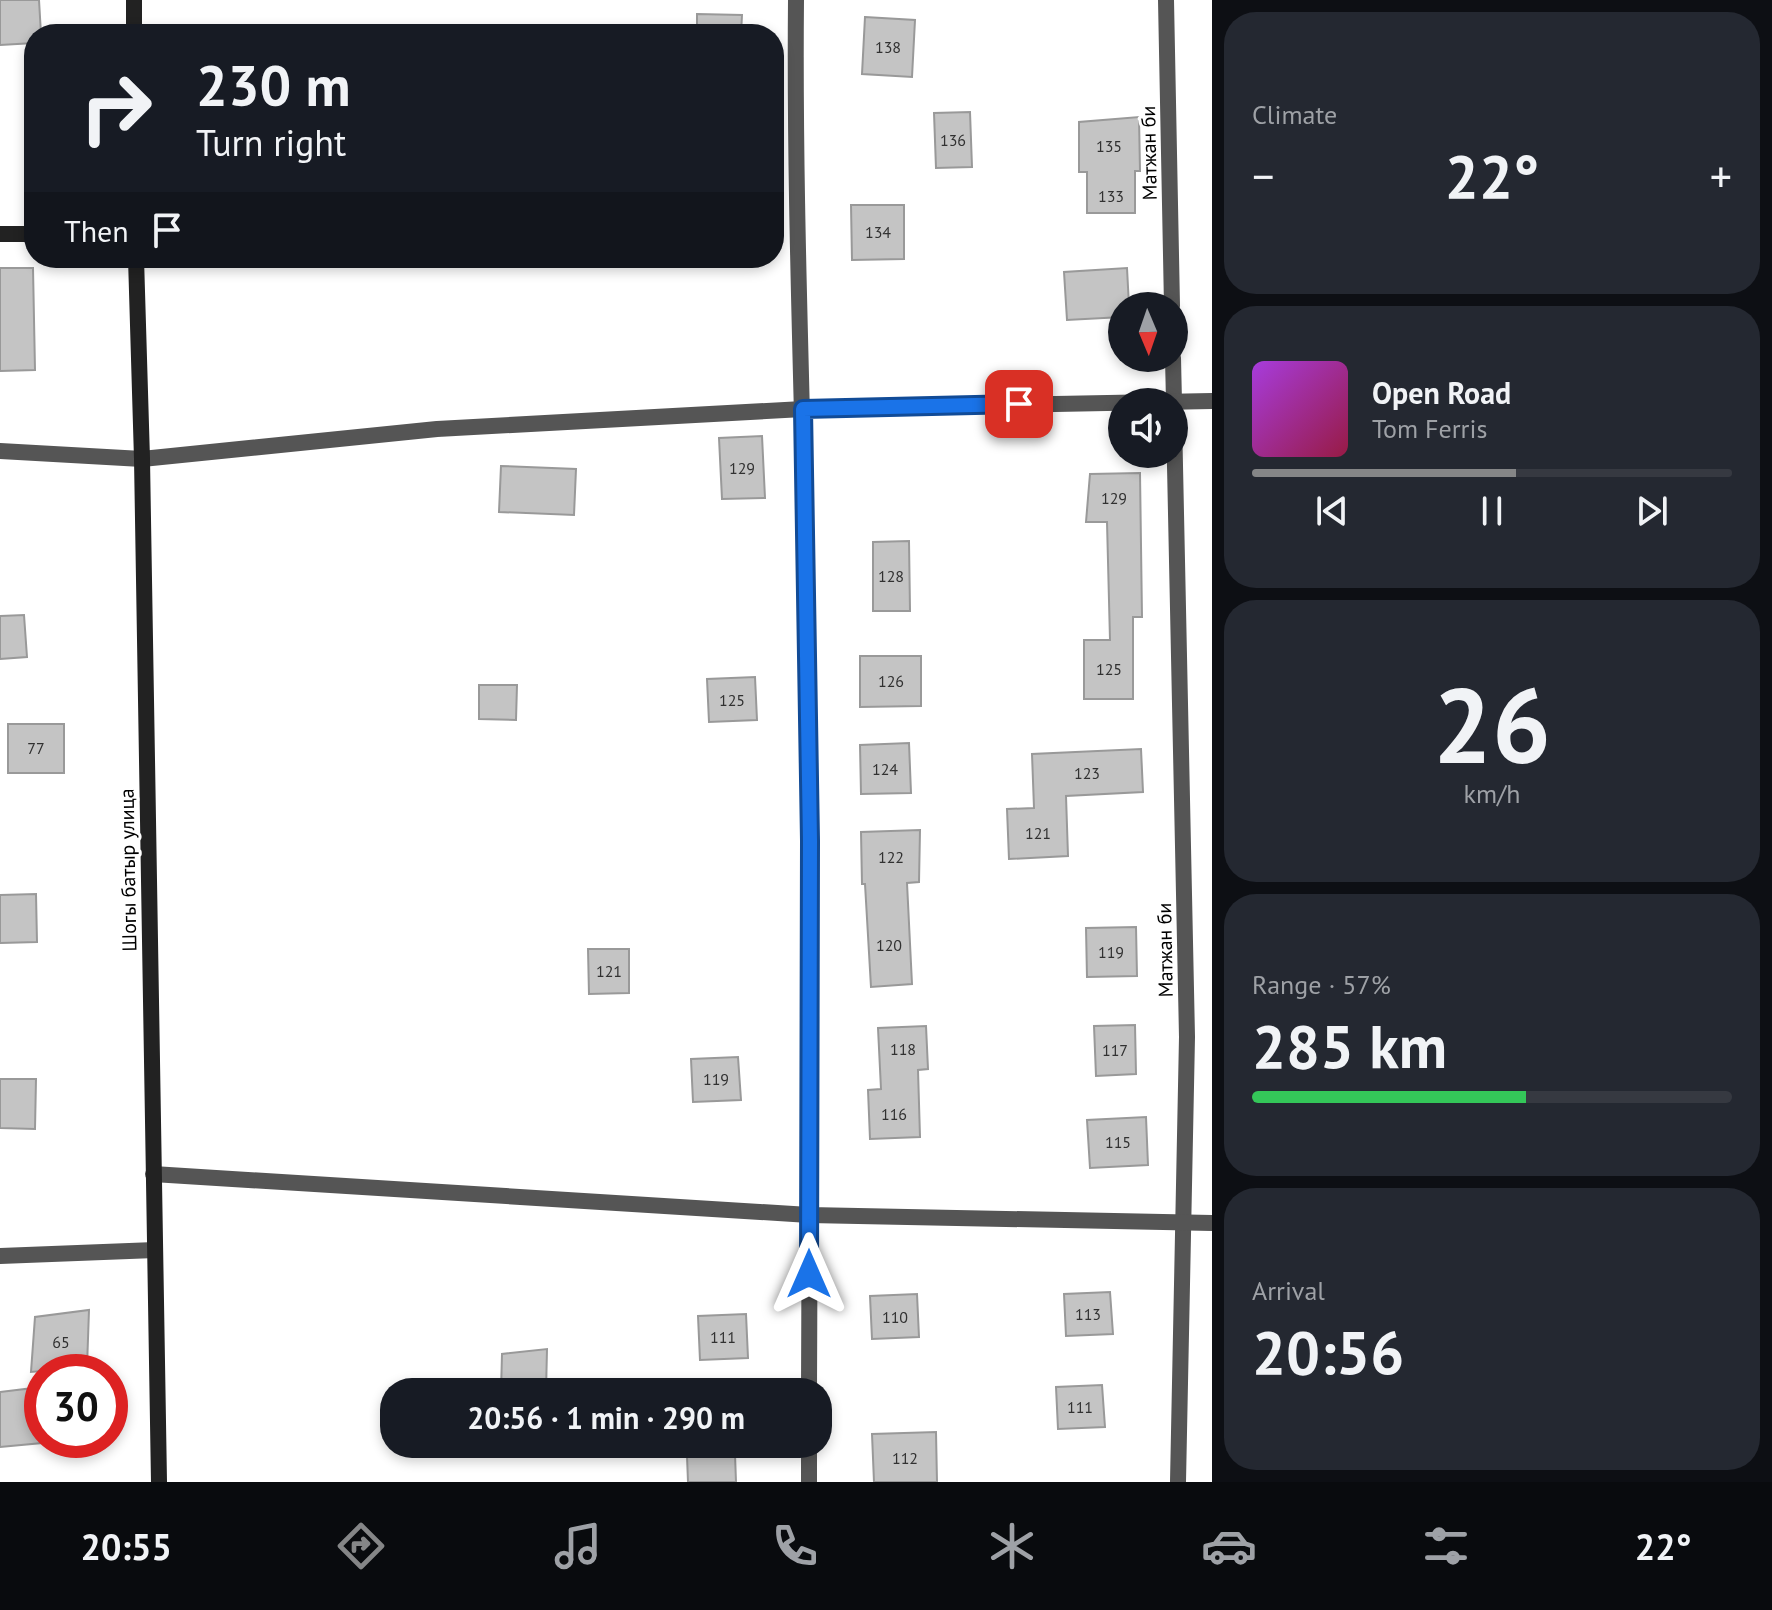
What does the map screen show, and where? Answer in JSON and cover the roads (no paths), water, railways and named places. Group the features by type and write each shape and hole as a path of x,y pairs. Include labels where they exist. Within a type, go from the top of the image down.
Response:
{"street":[{"path":"134,0 134,24"},
{"path":"796,0 797,235 810,841 809,1378"},
{"name":"Матжан би","path":"1166,0 1172,292"},
{"path":"0,234 24,234"},
{"name":"Шогы батыр улица","path":"136,268 159,1482"},
{"path":"1188,405 1212,401"},
{"path":"0,451 142,459 437,429 803,409 1108,407"},
{"name":"Матжан би","path":"1175,468 1187,1037 1178,1482"},
{"path":"153,1174 809,1215 1212,1223"},
{"path":"0,1256 155,1250"},
{"path":"809,1458 809,1482"}]}
